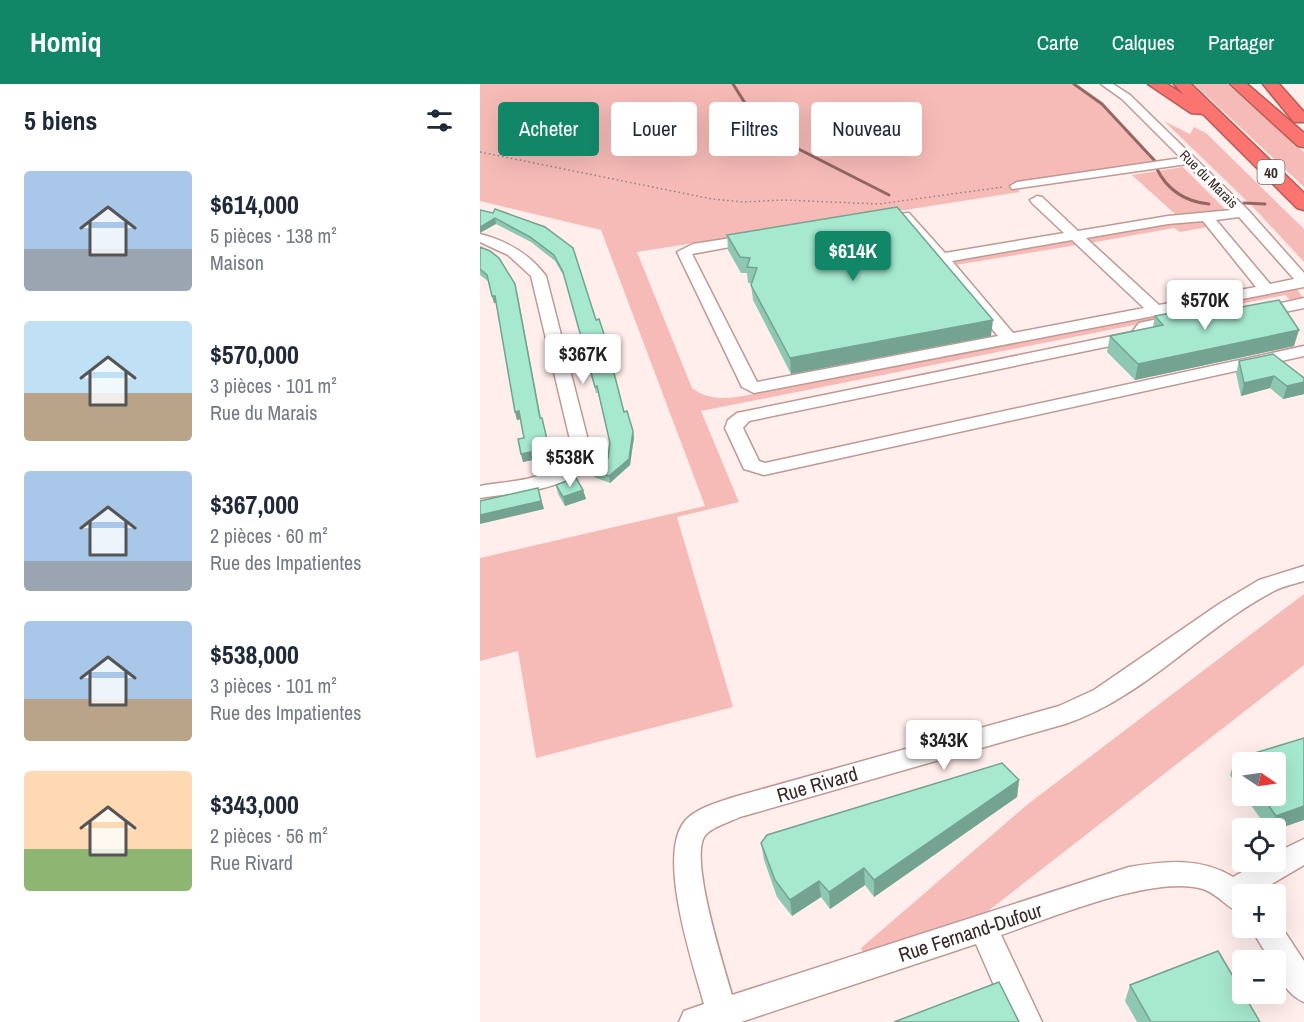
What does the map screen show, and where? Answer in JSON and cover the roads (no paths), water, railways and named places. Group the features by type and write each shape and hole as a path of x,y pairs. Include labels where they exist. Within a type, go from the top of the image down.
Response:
{"highway":[{"path":"1156,84 1237,139"},
{"name":"40","path":"1182,84 1304,204"},
{"path":"1238,84 1304,141"},
{"path":"1257,84 1304,123"},
{"path":"1271,84 1304,123"}],"street":[{"name":"Rue du Marais","path":"1106,84 1126,97 1190,160 1243,213 1304,282"},
{"path":"1017,186 1190,160"},
{"path":"1037,200 1155,310"},
{"path":"942,258 1168,220 1243,213"},
{"path":"862,221 904,216 1009,339"},
{"path":"1207,217 1266,288"},
{"path":"772,236 693,248 684,252 748,383 754,388 1304,282"},
{"path":"480,238 515,252 530,264 538,276 581,448 578,460 567,471 552,478 480,492"},
{"path":"1237,316 1304,303"},
{"path":"1213,316 1199,315 1145,326 1138,336 743,417 734,424 734,428 751,465 764,469 1304,351"},
{"name":"Rue Rivard","path":"709,1017 686,852 693,831 734,808 1065,714 1103,697 1227,610 1267,585 1304,573"},
{"path":"1256,884 1304,851"},
{"name":"Rue Fernand-Dufour","path":"709,1017 1129,880 1164,873 1199,874 1232,893"},
{"path":"983,927 1026,1022"},
{"path":"1272,938 1304,987"}],"waterway":[{"path":"733,84 760,127 771,135 889,195"},
{"path":"1074,84 1102,104 1155,161"},
{"path":"1157,169 1166,183 1178,194 1193,201 1209,204"},
{"path":"1244,203 1265,204"}]}
